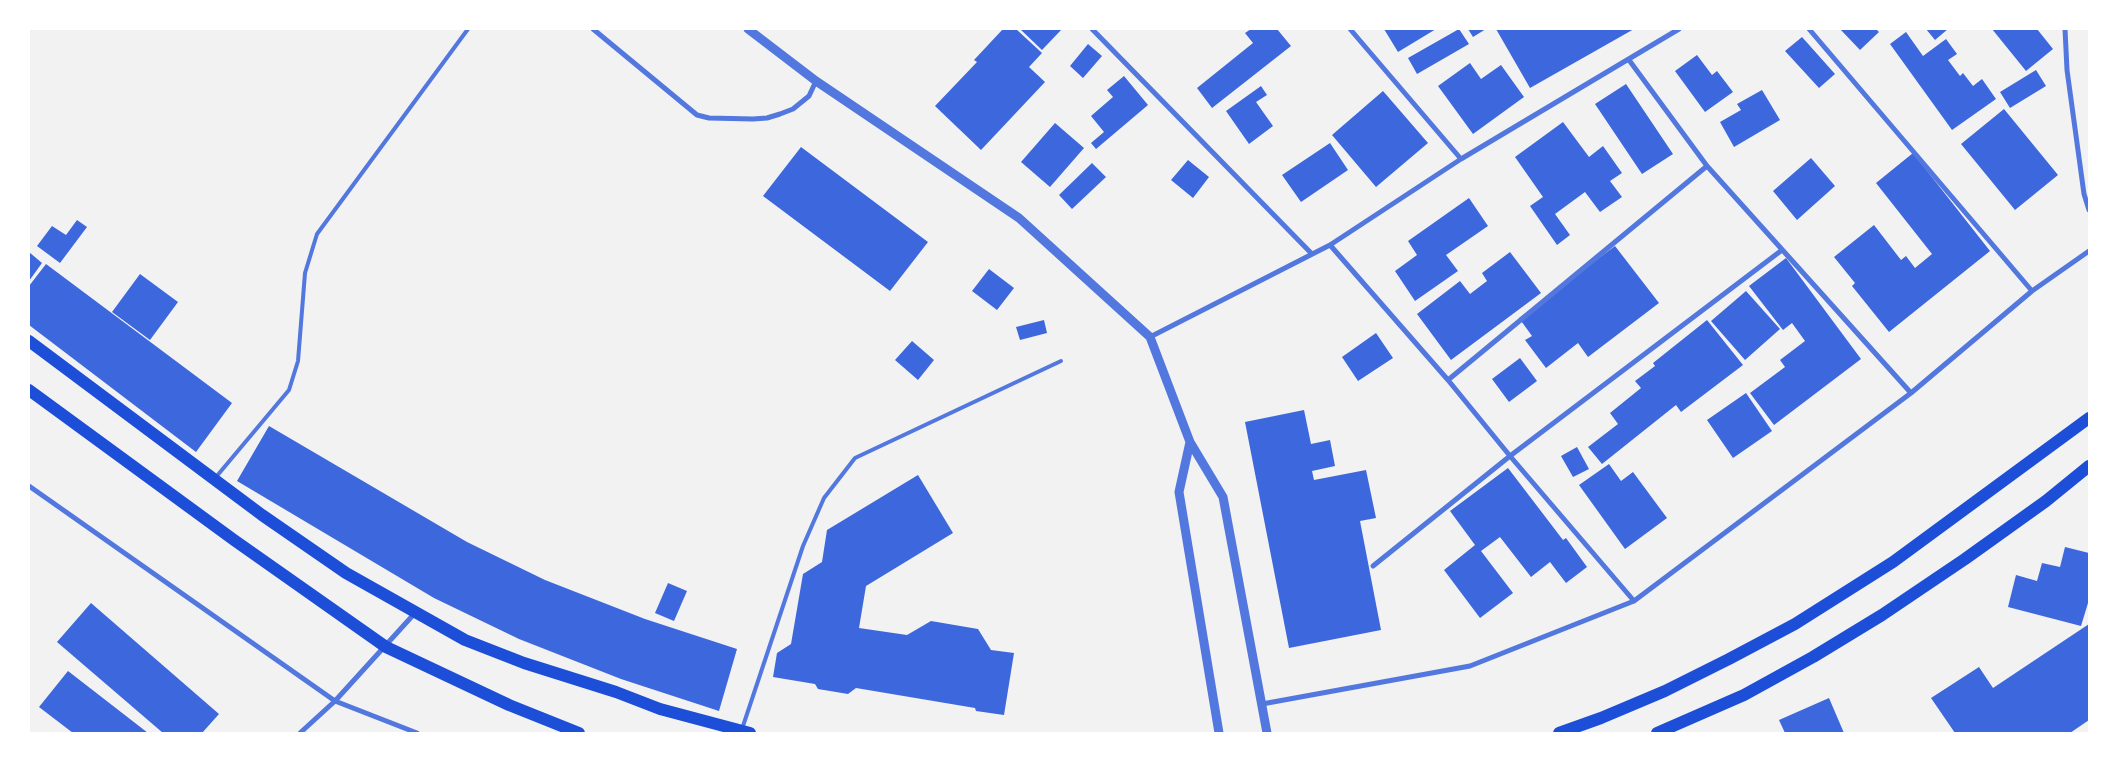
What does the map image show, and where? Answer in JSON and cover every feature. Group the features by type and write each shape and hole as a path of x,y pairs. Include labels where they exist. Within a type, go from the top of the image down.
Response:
{"main road":[{"path":"29,341 214,480 346,573 465,640 524,663 616,692 660,709 745,732"},
{"path":"29,390 210,522 386,646 509,705 579,733"},
{"path":"1559,733 1601,718 1665,691 1730,660 1795,624 1893,562 2089,418"},
{"path":"1657,733 1744,695 1813,658 1882,615 1965,559 2046,501 2089,466"}],"street":[{"path":"593,29 697,115 709,118 739,120 767,118 787,112 808,96 816,81"},
{"path":"748,29 816,81 1019,218 1150,337 1190,442 1223,497 1267,733"},
{"path":"1092,29 1311,253"},
{"path":"1350,29 1461,159"},
{"path":"1150,337 1330,244 1461,159 1679,29"},
{"path":"1809,29 2032,291"},
{"path":"2065,29 2067,70 2084,194 2089,210"},
{"path":"1629,60 1707,166 1912,394"},
{"path":"1448,380 1707,166"},
{"path":"1330,244 1448,380 1510,456 1634,601"},
{"path":"1373,566 1510,456 1782,250"},
{"path":"1262,704 1470,666 1634,601 1912,394 2032,291 2089,251"},
{"path":"1190,442 1179,492 1219,733"},
{"path":"29,486 335,701 417,733"},
{"path":"300,733 335,701 416,611"}],"lane":[{"path":"214,480 289,390 298,361 305,273 317,234 468,29"},
{"path":"745,732 803,546 824,498 854,458 1060,361"}],"building":[{"path":"1003,29 1016,29 1042,53 1029,67 1045,82 981,150 935,106 977,62 974,60"},
{"path":"1020,29 1062,29 1042,50"},
{"path":"1251,29 1277,29 1291,46 1212,108 1197,88 1253,43 1245,33"},
{"path":"1384,29 1436,29 1398,52"},
{"path":"1459,29 1469,44 1417,74 1408,58"},
{"path":"1468,29 1486,29 1473,37"},
{"path":"1496,29 1634,29 1530,88"},
{"path":"1840,29 1876,29 1879,32 1860,50"},
{"path":"1926,29 1948,29 1935,40"},
{"path":"1992,29 2037,29 2053,49 2026,71"},
{"path":"1906,32 1923,56 1946,39 1957,54 1948,60 1960,76 1963,73 1973,86 1982,79 1996,99 1952,130 1890,44"},
{"path":"1802,37 1835,74 1819,88 1785,51"},
{"path":"1088,44 1102,56 1083,78 1070,66"},
{"path":"1697,55 1712,75 1717,71 1733,92 1705,112 1675,71"},
{"path":"1470,63 1481,79 1501,65 1524,97 1473,134 1438,86"},
{"path":"2036,70 2046,86 2010,108 2000,92"},
{"path":"1124,76 1148,105 1096,149 1091,143 1104,132 1091,116 1113,97 1107,90"},
{"path":"1626,84 1673,154 1642,174 1595,104"},
{"path":"1261,86 1267,95 1256,102 1273,126 1249,144 1226,111"},
{"path":"1762,90 1780,120 1734,147 1720,122 1741,110 1737,104"},
{"path":"1383,91 1428,143 1376,187 1332,135"},
{"path":"2004,109 2058,175 2015,210 1961,144"},
{"path":"1563,122 1589,157 1603,146 1622,173 1610,181 1622,197 1600,212 1585,192 1555,214 1570,235 1557,245 1530,206 1543,197 1515,157"},
{"path":"1055,123 1084,148 1050,187 1021,162"},
{"path":"1330,143 1348,170 1301,202 1282,175"},
{"path":"801,147 928,242 890,291 763,196"},
{"path":"1913,153 1990,251 1889,332 1852,286 1855,283 1834,257 1874,225 1901,260 1906,256 1915,268 1932,254 1876,183"},
{"path":"1811,158 1835,186 1797,220 1773,191"},
{"path":"1188,160 1209,177 1193,198 1171,180"},
{"path":"1092,163 1106,177 1072,209 1059,195"},
{"path":"1469,198 1488,226 1446,255 1458,271 1415,301 1395,271 1417,255 1408,241"},
{"path":"77,220 87,227 60,263 37,246 52,226 66,235"},
{"path":"1615,246 1659,303 1588,357 1578,343 1546,368 1525,340 1532,336 1519,318"},
{"path":"29,252 42,263 29,281"},
{"path":"1510,252 1541,293 1451,360 1417,314 1460,281 1470,294 1487,281 1482,273"},
{"path":"1786,258 1861,359 1774,425 1750,393 1785,367 1780,360 1805,341 1792,323 1783,330 1749,286"},
{"path":"46,264 232,403 196,452 29,325 29,286"},
{"path":"989,269 1014,288 997,310 972,291"},
{"path":"140,274 178,302 150,340 112,312"},
{"path":"1746,291 1780,329 1745,360 1711,321"},
{"path":"1044,320 1047,333 1020,340 1016,327"},
{"path":"1707,320 1743,365 1681,412 1676,405 1602,464 1588,447 1618,424 1610,413 1641,388 1635,381 1655,366 1653,363"},
{"path":"1376,333 1393,358 1358,381 1342,357"},
{"path":"912,341 934,360 918,380 895,360"},
{"path":"1520,358 1537,381 1509,402 1492,379"},
{"path":"1746,393 1772,431 1733,458 1707,420"},
{"path":"1304,410 1311,444 1330,440 1335,466 1312,471 1314,480 1366,470 1376,518 1360,521 1381,630 1289,648 1245,422"},
{"path":"269,426 467,542 545,580 645,619 737,649 719,711 621,679 519,639 434,598 237,481"},
{"path":"1577,447 1589,469 1573,477 1561,456"},
{"path":"1609,464 1621,481 1633,472 1667,518 1625,549 1579,485"},
{"path":"1508,468 1563,540 1566,538 1587,567 1566,583 1550,562 1531,577 1500,537 1481,551 1513,593 1480,618 1444,570 1475,545 1450,511"},
{"path":"918,475 953,533 866,586 859,628 907,635 931,621 978,629 991,650 1014,653 1004,715 976,711 975,708 856,688 848,694 818,689 815,684 773,677 777,653 791,644 803,574 822,562 827,530"},
{"path":"2065,547 2089,553 2089,603 2081,626 2008,607 2016,575 2037,581 2042,563 2060,567"},
{"path":"668,583 687,591 674,621 655,613"},
{"path":"91,603 219,714 202,733 163,733 57,642"},
{"path":"2089,624 2089,720 2070,733 1955,733 1931,698 1979,667 1993,688"},
{"path":"68,671 148,733 73,733 39,707"},
{"path":"1829,698 1844,733 1785,733 1779,720"}]}
